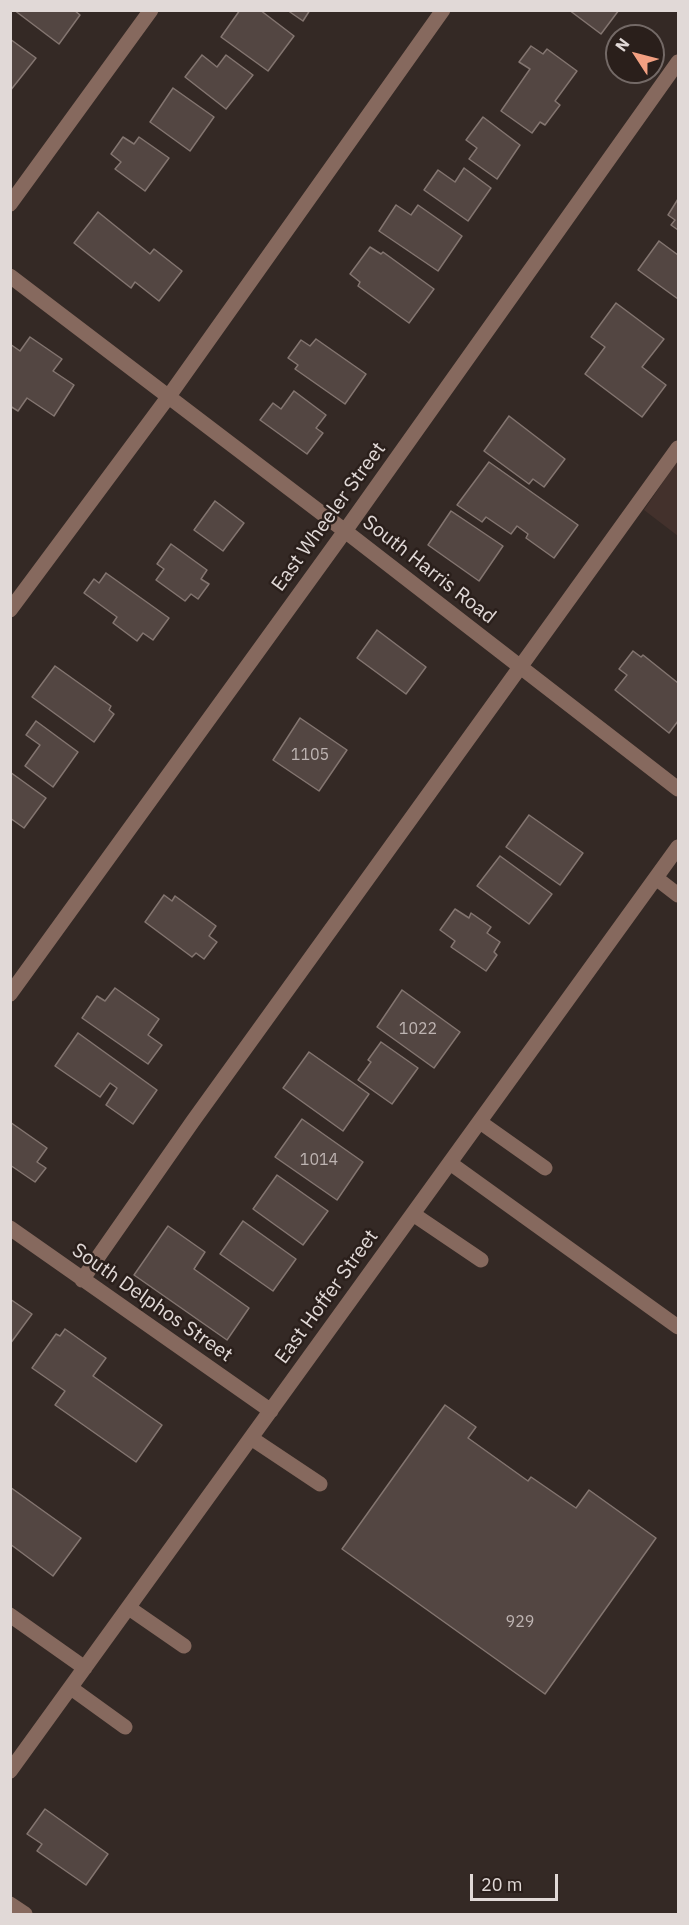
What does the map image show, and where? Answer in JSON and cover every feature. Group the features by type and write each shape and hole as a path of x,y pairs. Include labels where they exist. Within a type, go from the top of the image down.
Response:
{"street":[{"path":"10,204 151,10"},
{"path":"10,610 169,396 443,10"},
{"name":"East Wheeler Street","path":"10,994 345,531 678,62"},
{"name":"South Harris Road","path":"10,276 678,789"},
{"path":"82,1280 200,1111 678,448"},
{"name":"East Hoffer Street","path":"10,1771 678,847"},
{"path":"656,878 678,895"},
{"path":"480,1122 545,1168"},
{"path":"450,1163 678,1327"},
{"path":"413,1214 481,1260"},
{"name":"South Delphos Street","path":"10,1228 271,1411"},
{"path":"251,1438 320,1484"},
{"path":"129,1608 184,1646"},
{"path":"10,1615 85,1668"},
{"path":"71,1688 125,1726"},
{"path":"10,1904 25,1914"}],"shaded area":[{"path":"678,460 678,536 644,510"}],"building":[{"path":"14,10 74,10 80,15 59,44"},
{"path":"240,10 260,10 294,36 268,71 221,37"},
{"path":"287,10 310,10 303,21"},
{"path":"569,10 619,10 608,24 605,24 601,34"},
{"path":"10,39 36,58 10,91"},
{"path":"531,46 543,54 547,49 577,71 555,101 560,105 545,125 540,122 532,133 501,111 530,69 519,62"},
{"path":"202,55 217,67 226,55 253,75 226,109 185,77"},
{"path":"173,88 214,117 190,151 150,122"},
{"path":"483,117 520,145 497,179 469,159 477,148 466,140"},
{"path":"123,137 134,144 139,137 169,158 145,191 115,169 121,162 111,154"},
{"path":"464,168 491,188 468,221 424,190 438,170 455,182"},
{"path":"678,199 678,230 671,225 675,220 668,215"},
{"path":"396,205 411,215 418,205 462,236 438,271 379,231"},
{"path":"98,212 150,254 154,249 182,271 159,301 135,282 131,288 74,243"},
{"path":"659,241 678,255 678,299 638,270"},
{"path":"370,247 381,254 383,252 434,289 409,323 358,286 360,282 350,274"},
{"path":"616,303 664,339 642,367 666,385 642,417 585,374 605,347 591,337"},
{"path":"30,337 62,359 53,371 74,385 54,416 27,398 18,411 10,406 10,344 20,351"},
{"path":"316,339 366,374 345,404 295,369 298,365 288,358 301,340 310,346"},
{"path":"294,391 326,415 316,428 323,433 307,454 260,420 273,403 281,409"},
{"path":"509,416 565,459 544,487 533,479 529,484 484,451"},
{"path":"489,462 578,525 554,558 526,538 528,534 517,526 511,534 486,517 482,522 457,505"},
{"path":"215,501 244,523 223,551 194,530"},
{"path":"451,511 503,546 479,581 428,545"},
{"path":"171,544 207,570 201,579 209,584 198,599 191,594 185,601 156,580 164,569 157,564"},
{"path":"106,573 169,618 153,640 143,633 137,641 113,623 117,617 84,593 94,579 99,583"},
{"path":"377,630 426,667 406,694 357,658"},
{"path":"633,651 641,657 643,655 678,683 678,721 669,733 615,690 627,675 619,669"},
{"path":"55,666 111,706 109,710 114,714 94,742 32,697"},
{"path":"300,718 347,750 319,791 273,760"},
{"path":"36,721 78,752 53,787 25,766 40,745 26,735"},
{"path":"10,772 46,798 24,828 10,818"},
{"path":"529,815 583,853 560,885 506,847"},
{"path":"500,856 552,894 529,924 477,886"},
{"path":"164,895 172,901 175,896 216,926 209,936 217,942 204,959 196,953 192,957 145,922"},
{"path":"455,909 469,918 471,913 491,927 487,933 500,942 494,952 497,955 486,971 451,947 455,941 440,930"},
{"path":"115,988 159,1019 148,1035 162,1045 148,1064 82,1018 97,996 105,1001"},
{"path":"402,990 460,1032 434,1068 377,1027"},
{"path":"78,1033 157,1090 133,1124 106,1105 117,1088 110,1083 100,1097 55,1066"},
{"path":"381,1042 418,1068 392,1104 358,1080 371,1062 368,1060"},
{"path":"309,1052 369,1094 343,1131 283,1088"},
{"path":"302,1119 363,1162 337,1200 275,1157"},
{"path":"10,1122 47,1148 37,1162 46,1168 35,1182 10,1165"},
{"path":"277,1175 328,1211 303,1245 253,1209"},
{"path":"243,1221 296,1259 273,1291 220,1254"},
{"path":"168,1226 205,1252 194,1269 249,1308 227,1340 134,1275"},
{"path":"10,1299 32,1314 10,1344"},
{"path":"65,1329 106,1358 93,1376 162,1425 136,1462 55,1405 65,1391 32,1368 56,1334 60,1336"},
{"path":"445,1405 476,1427 468,1438 528,1481 531,1477 576,1508 589,1490 656,1538 545,1694 342,1549"},
{"path":"10,1487 81,1538 53,1576 10,1544"},
{"path":"45,1809 108,1854 86,1885 37,1851 42,1844 27,1834"}]}
